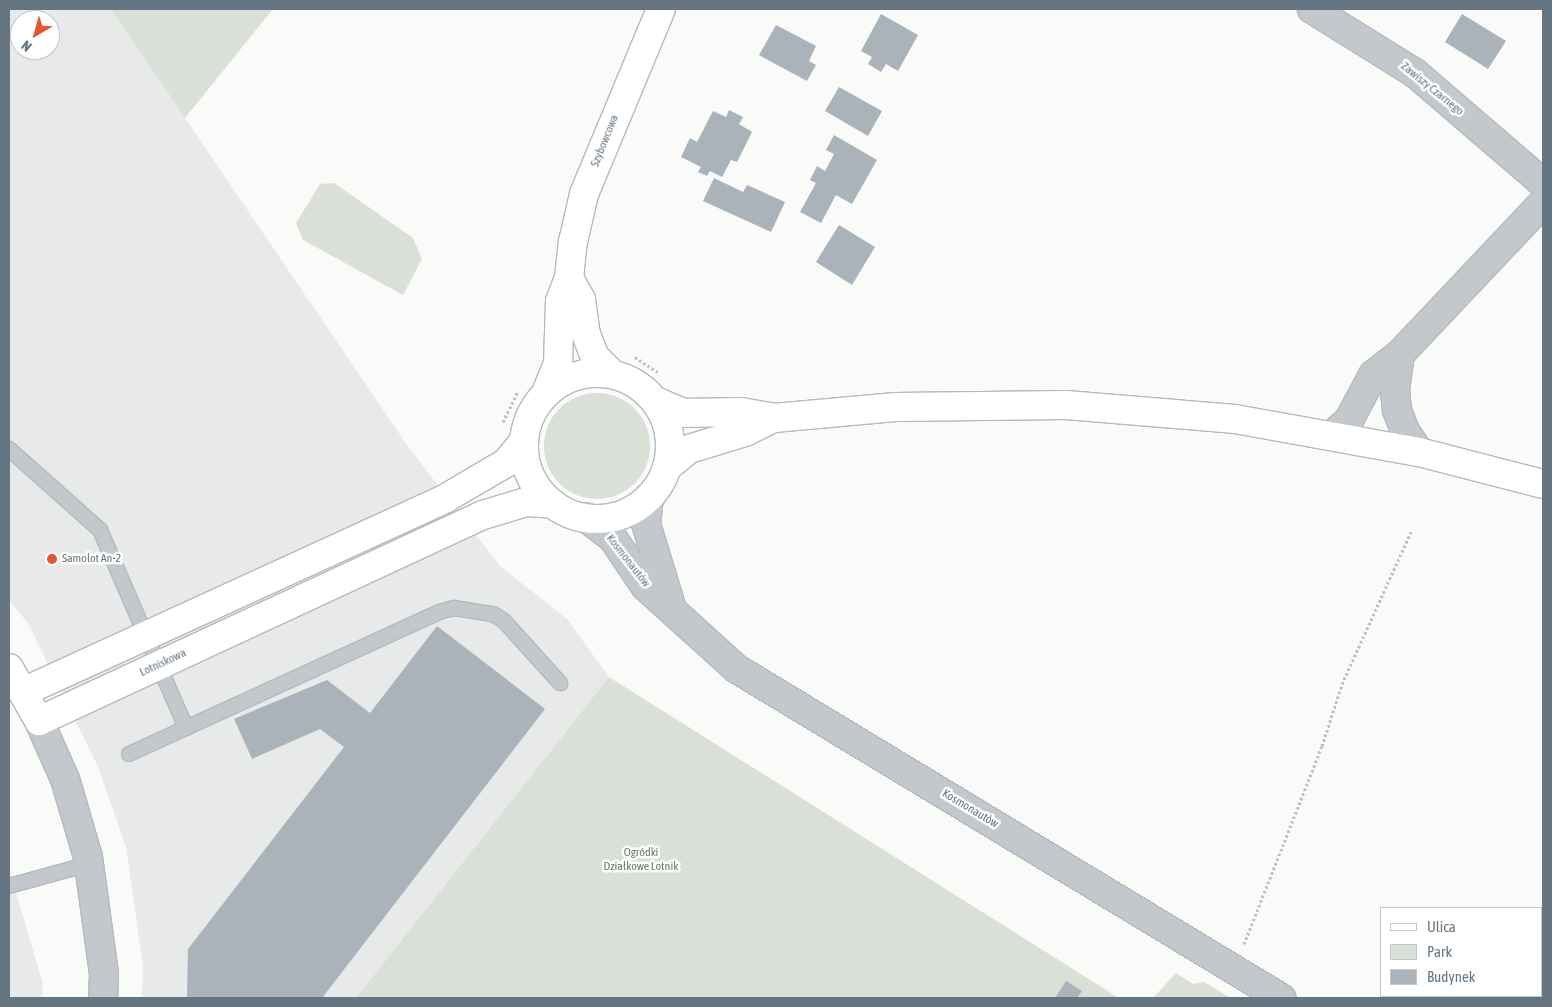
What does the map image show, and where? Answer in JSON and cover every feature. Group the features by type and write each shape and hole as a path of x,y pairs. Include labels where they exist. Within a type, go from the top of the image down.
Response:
{"main road":[{"name":"Szybowcowa","path":"534,389 558,364 560,301 569,278 573,242 584,194 661,9"},
{"path":"569,278 581,300 586,334 596,357 612,374 636,384 655,401 683,414 742,412 774,418 896,407 1066,405 1235,419 1332,435 1419,452 1543,484"},
{"path":"23,692 446,498 506,463 512,436 531,415 534,389 578,375 612,374"},
{"path":"655,401 669,432 667,467"},
{"path":"512,436 531,477 553,504 585,517 620,515 649,497 667,467 689,448 745,432 774,418"},
{"name":"Lotniskowa","path":"39,721 483,515 526,502 553,504"},
{"path":"9,668 39,721"}],"street":[{"name":"Zawiszy Czarnego","path":"1312,9 1415,73 1543,183"},
{"path":"1332,435 1349,420 1373,375 1400,354 1543,203"},
{"path":"1400,354 1395,389 1397,410 1405,431 1419,452"},
{"name":"Kosmonautów","path":"649,497 646,524 664,576 671,606"},
{"name":"Kosmonautów","path":"585,517 612,537 646,586 671,606 706,643 737,669 1281,998"},
{"path":"39,721 65,779 89,864 104,974 103,998"}],"lane":[{"path":"9,448 100,530 186,728"},
{"path":"129,754 439,612 454,608 493,614 504,621 560,683"},
{"path":"9,886 89,864"}],"path":[{"path":"512,436 508,408 534,389"},
{"path":"1231,968 1244,944 1322,746 1342,684 1411,532"}],"shaded area":[{"path":"9,9 111,9 407,445 500,566 567,619 609,677 356,998 142,998 143,967 126,847 98,767 28,623 9,601"},
{"path":"9,869 43,984 42,998 9,998"}],"green space":[{"path":"111,9 273,9 185,118"},
{"path":"334,183 413,238 422,259 403,295 303,240 296,223 320,184"},
{"path":"597,393 617,397 634,409 646,426 650,446 646,466 634,483 617,495 597,499 577,495 560,483 548,466 544,446 548,426 560,409 577,397"},
{"name":"Ogródki Działkowe Lotnik","path":"609,677 1119,998 356,998"},
{"path":"1176,973 1193,984 1204,982 1231,998 1153,998"}],"building":[{"path":"881,14 918,35 898,71 886,64 881,72 868,64 872,57 861,51"},
{"path":"1462,14 1506,41 1488,69 1445,42"},
{"path":"776,25 816,46 809,61 816,65 807,81 759,55"},
{"path":"839,87 882,111 868,136 825,111"},
{"path":"729,110 743,117 739,124 752,132 737,162 731,160 722,177 710,171 707,176 698,172 701,167 681,157 690,138 697,142 713,111 726,117"},
{"path":"834,135 877,160 852,204 836,195 821,223 800,212 816,183 810,180 817,166 825,171 834,154 826,150"},
{"path":"714,178 743,192 747,185 785,202 771,232 703,201"},
{"path":"839,225 875,247 852,285 816,262"},
{"path":"437,626 545,709 322,998 187,998 188,949 344,747 320,729 252,759 234,719 327,680 370,713"},
{"path":"1066,981 1082,991 1077,998 1055,998"}],"place":[{"name":"Samolot An-2","path":"52,559"}]}
